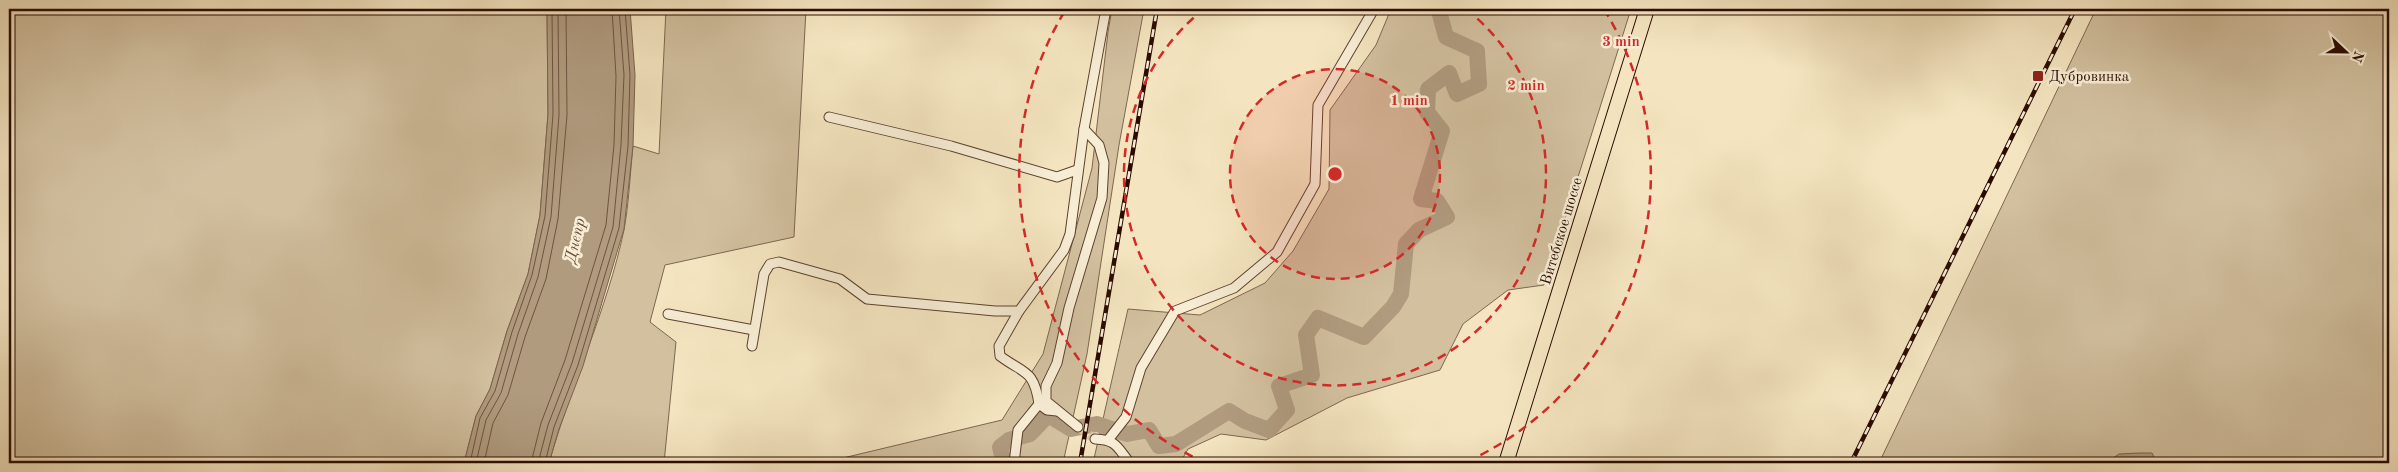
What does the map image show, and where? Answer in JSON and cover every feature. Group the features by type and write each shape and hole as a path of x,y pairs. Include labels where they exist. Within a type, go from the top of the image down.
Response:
{"main road":[{"name":"Витебское шоссе","path":"1506,463 1647,9"}],"street":[{"path":"1058,412 1047,410 1039,404 1036,384 1018,366 1000,356 999,346 1018,310 1064,250 1070,234 1077,170 1106,9"},
{"path":"1108,440 1126,417 1140,368 1175,311 1234,288 1277,252 1315,184 1318,105 1374,9"},
{"path":"829,117 951,146 1057,177 1077,170"},
{"path":"1078,427 1072,420 1058,412 1046,401 1046,386 1057,363 1069,308 1102,198 1104,163 1099,145 1084,129"},
{"path":"752,346 764,274 770,264 779,262 840,279 868,299 995,311 1018,310"},
{"path":"668,314 754,330"},
{"path":"1014,463 1018,430 1039,404"},
{"path":"1095,439 1108,440 1121,448 1130,463"}],"shaded area":[{"path":"9,9 547,9 548,114 540,215 528,274 507,331 490,389 476,416 464,463 9,463"},
{"path":"666,9 806,9 794,237 665,265 650,322 676,342 664,463 549,463 617,260 626,220 633,146 659,154"},
{"path":"1112,9 1144,9 1119,145 1087,354 1063,463 822,463 1002,420 1043,354 1092,168"},
{"path":"1391,9 1631,9 1544,285 1508,290 1463,324 1440,370 1347,398 1266,440 1221,434 1188,449 1180,463 1093,463 1128,309 1200,315 1265,283 1293,251 1329,189 1330,110 1376,45"},
{"path":"2096,9 2389,9 2389,463 1879,463"}],"water":[{"name":"Днепр","path":"547,9 630,9 635,75 633,146 624,229 583,366 559,429 549,463 464,463 476,416 490,389 507,331 528,274 540,215 548,114"},
{"path":"2152,453 2155,459 2152,463 2106,463 2119,454"}],"waterway":[{"path":"1004,463 1000,447 1009,440 1030,434 1048,415 1071,429 1097,424 1127,434 1149,430 1159,446 1176,444 1229,411 1245,421 1269,430 1287,410 1279,386 1312,375 1306,335 1318,318 1364,337 1393,307 1401,294 1406,244 1419,230 1447,217 1437,201 1421,199 1442,131 1427,112 1428,89 1449,73 1457,94 1479,84 1477,51 1446,37 1439,11 1442,9"}],"tunnel":[{"path":"1078,427 1095,439"}],"railway":[{"path":"1080,463 1157,9"},
{"path":"1851,463 2075,9"}],"place":[{"name":"Дубровинка","path":"2038,76"}]}
